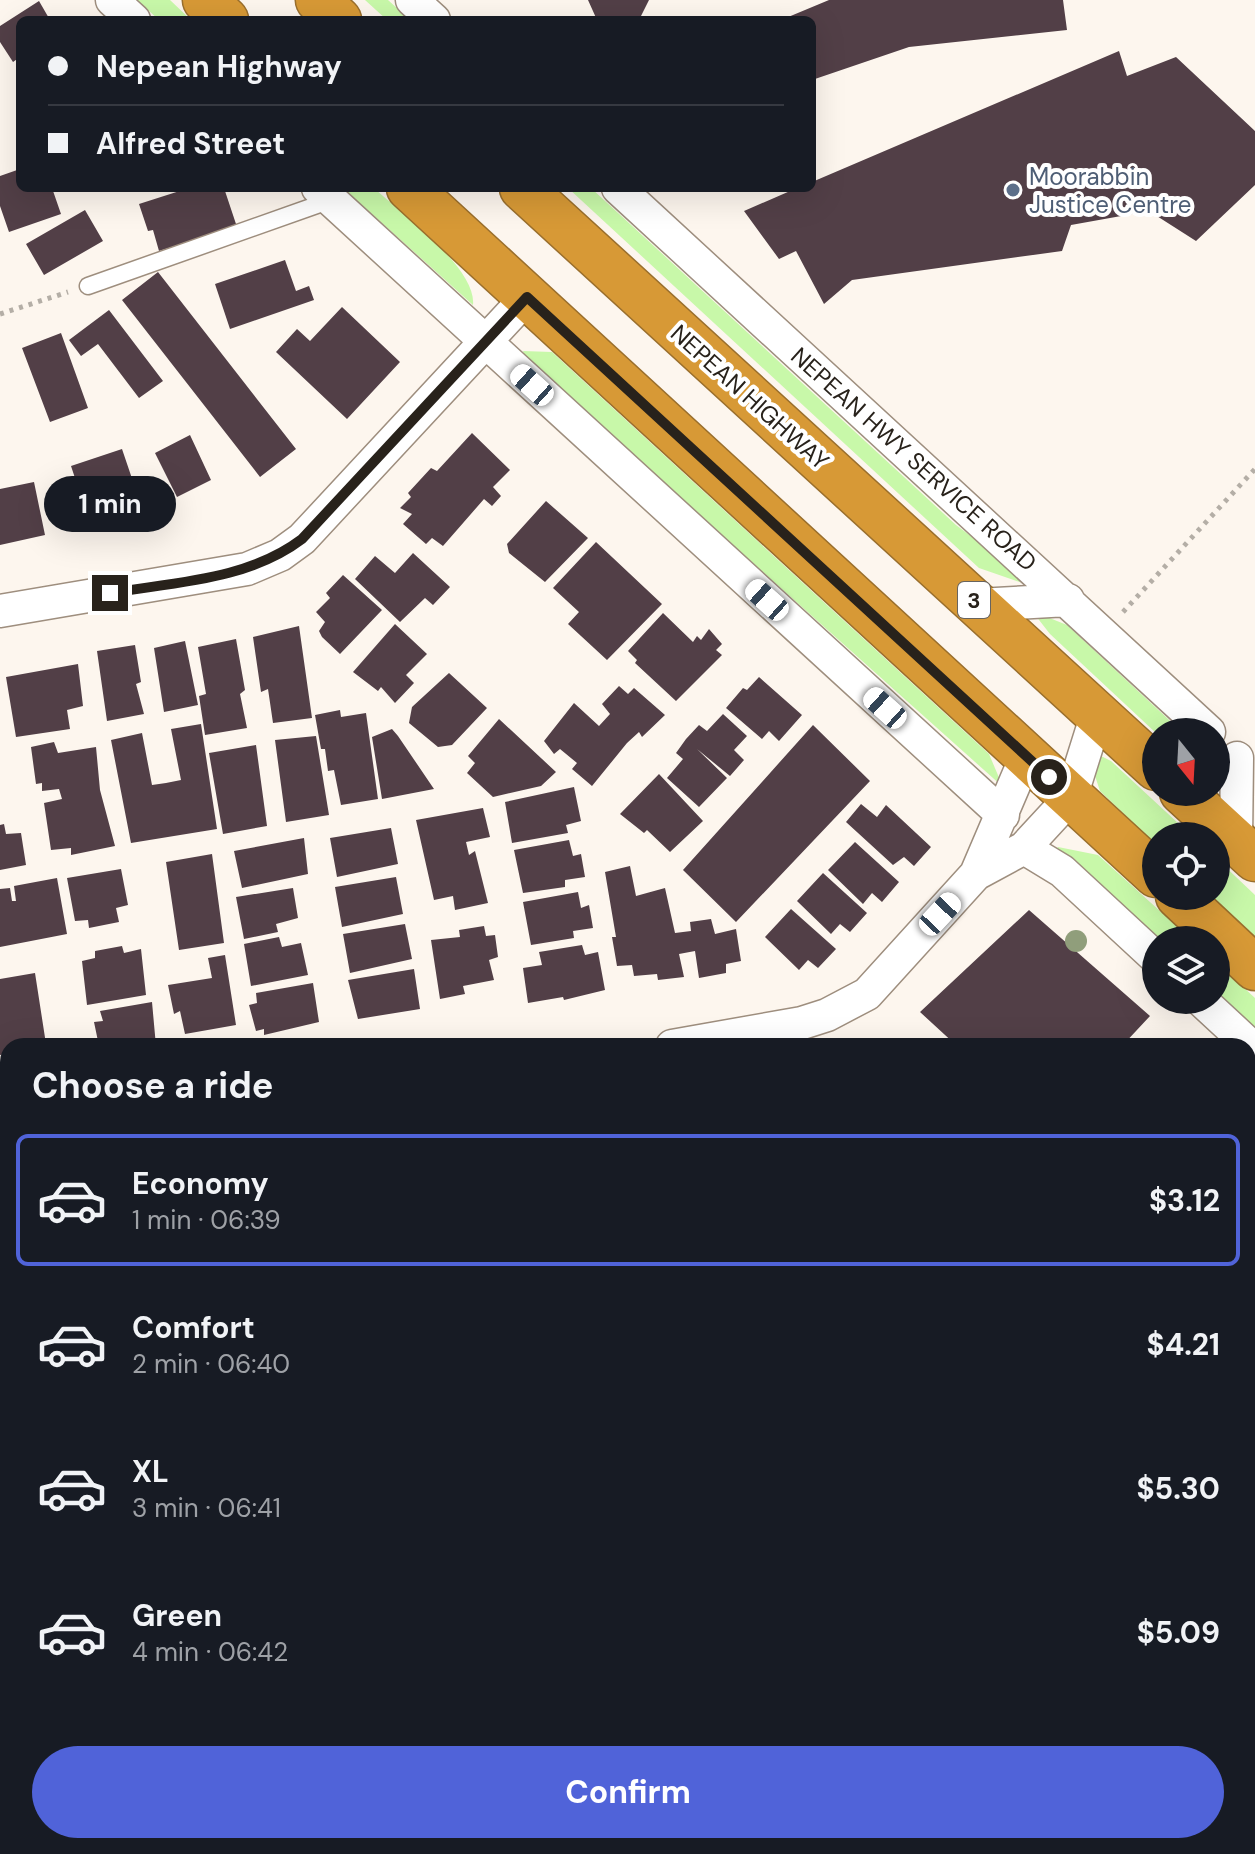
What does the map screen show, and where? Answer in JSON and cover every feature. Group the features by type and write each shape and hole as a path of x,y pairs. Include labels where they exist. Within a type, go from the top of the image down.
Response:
{"highway":[{"path":"205,0 222,16"},
{"path":"318,0 335,16"},
{"path":"413,192 1142,862"},
{"name":"NEPEAN HIGHWAY","path":"526,192 1142,755"},
{"path":"1197,806 1246,850"},
{"path":"1193,910 1255,968"}],"street":[{"path":"112,0 130,16"},
{"path":"412,0 430,16"},
{"name":"NEPEAN HWY SERVICE ROAD","path":"622,192 1194,718"},
{"path":"324,194 1003,815"},
{"path":"0,611 247,569 280,555 302,539 527,297"},
{"path":"978,605 1068,600"},
{"path":"976,874 1024,848 1071,797 1097,714"},
{"path":"717,1038 802,1023 846,1006 867,994 976,874 1026,757"},
{"path":"1236,757 1246,850"},
{"path":"1024,848 1062,871 1142,945"},
{"path":"1216,1014 1242,1038"}],"lane":[{"path":"88,286 324,194"}],"path":[{"path":"0,314 88,286"},
{"path":"1103,634 1255,469"}],"green space":[{"path":"137,0 170,0 187,16 155,16"},
{"path":"365,0 388,0 406,16 383,16"},
{"path":"347,192 379,192 418,226 463,274 471,290 473,305"},
{"path":"572,192 595,192 956,525 1043,590 979,568"},
{"path":"523,351 552,352 989,754 1003,787 526,360"},
{"path":"1032,611 1067,625 1167,718 1142,720 1050,634"},
{"path":"1101,756 1111,761 1142,790 1142,806 1160,806 1177,822 1142,822 1142,832 1100,791 1094,773"},
{"path":"1058,847 1098,855 1142,895 1142,910 1159,910 1177,926 1142,928 1053,853"},
{"path":"1230,871 1255,895 1255,937 1226,910 1230,910"},
{"path":"1230,975 1255,998 1255,1032 1230,1009"}],"building":[{"path":"588,0 649,0 641,16 595,16"},
{"path":"829,0 1063,0 1067,30 909,47 816,79 816,16 791,16"},
{"path":"39,1 48,16 16,16 16,60 13,62 0,42 0,26"},
{"path":"1119,51 1127,76 1176,57 1255,131 1255,185 1196,241 1149,211 1071,225 1062,251 852,280 824,304 796,251 779,259 744,211 788,192 816,192 816,180"},
{"path":"16,170 16,192 53,192 61,214 9,232 0,206 0,176"},
{"path":"176,192 225,192 237,227 159,251 153,230 148,231 139,204"},
{"path":"85,210 103,241 44,275 26,244"},
{"path":"285,260 296,291 309,286 314,300 230,329 215,284"},
{"path":"158,272 296,449 260,477 122,300"},
{"path":"342,307 400,362 347,419 276,352 297,329 310,341"},
{"path":"109,310 163,381 139,398 98,344 81,356 69,340"},
{"path":"61,333 88,408 50,422 22,348"},
{"path":"472,433 510,470 493,487 501,496 492,506 484,499 443,546 432,538 426,544 403,524 412,514 400,508 411,497 408,493 431,468 437,471"},
{"path":"190,435 211,480 177,497 155,453"},
{"path":"122,449 143,511 92,529 71,466"},
{"path":"34,482 45,535 0,545 0,489"},
{"path":"546,501 588,538 545,582 509,553 507,544"},
{"path":"596,542 662,604 607,660 568,624 579,612 553,588"},
{"path":"413,553 450,587 433,605 425,598 400,622 355,579 375,556 395,573"},
{"path":"343,575 382,610 340,654 322,637 319,631 325,622 316,612 330,598 326,593"},
{"path":"663,613 693,642 697,636 701,640 709,629 722,644 716,650 722,655 676,701 635,663 637,660 628,651"},
{"path":"395,624 427,654 406,675 414,683 395,703 381,687 378,691 353,672"},
{"path":"299,626 312,718 273,723 268,689 261,692 253,637"},
{"path":"236,639 245,690 240,694 247,728 205,735 199,696 206,694 198,647"},
{"path":"185,641 198,705 164,712 154,648"},
{"path":"135,645 141,682 136,684 144,714 107,721 97,651"},
{"path":"78,664 83,706 67,710 70,729 16,737 6,677"},
{"path":"449,673 487,708 452,745 438,747 409,723 412,707"},
{"path":"759,677 802,715 779,741 769,731 762,739 726,708 743,688 747,690"},
{"path":"619,686 628,694 634,688 665,715 642,737 639,732 627,743 592,786 572,769 577,763 560,749 554,754 544,741 574,703 599,726 610,714 602,704"},
{"path":"340,710 341,717 366,713 378,799 341,805 334,770 328,771 325,749 321,749 315,715"},
{"path":"723,714 747,736 734,750 744,760 730,776 697,749 727,778 699,807 667,778 683,759 676,753 686,739 699,725 707,731"},
{"path":"499,719 556,772 541,786 493,797 467,773 475,763 468,756"},
{"path":"201,724 217,829 131,843 111,740 142,733 152,785 166,783 181,780 171,729"},
{"path":"813,725 870,781 736,922 683,870"},
{"path":"392,729 434,789 382,799 372,737"},
{"path":"316,736 329,815 286,822 275,740"},
{"path":"54,742 58,753 96,747 100,790 115,846 71,855 71,848 51,850 44,803 62,799 59,789 42,791 42,783 36,784 31,747"},
{"path":"256,745 267,826 223,834 209,753"},
{"path":"659,774 703,821 670,852 647,830 644,833 620,814"},
{"path":"574,787 581,821 566,825 568,833 512,843 505,802"},
{"path":"861,804 877,817 886,805 931,847 914,866 904,857 893,865 846,822"},
{"path":"483,808 490,837 466,842 469,855 475,851 488,903 455,910 453,896 434,900 416,820"},
{"path":"4,824 6,834 21,833 26,865 0,870 0,825"},
{"path":"391,828 398,864 337,877 330,838"},
{"path":"304,838 308,874 242,888 234,851"},
{"path":"569,840 573,856 581,854 585,877 565,880 565,887 523,893 514,850"},
{"path":"855,842 899,882 882,902 872,893 863,904 828,870"},
{"path":"212,854 224,943 179,950 166,862"},
{"path":"630,866 636,896 665,888 675,933 691,931 690,922 711,919 715,934 736,929 741,961 726,964 726,973 699,978 695,951 679,954 684,977 658,980 657,974 634,976 632,965 617,966 612,937 616,937 605,872"},
{"path":"121,869 128,905 116,908 119,922 89,928 88,920 75,921 67,878"},
{"path":"823,873 867,913 850,932 840,924 831,934 797,901"},
{"path":"396,877 403,914 342,927 335,887"},
{"path":"57,878 67,934 0,947 0,889 10,888 12,901 16,901 14,886"},
{"path":"293,888 298,918 276,924 278,932 244,939 236,897"},
{"path":"578,892 581,908 589,905 593,928 573,931 574,938 531,945 523,902"},
{"path":"791,909 836,949 818,968 808,960 799,970 765,937"},
{"path":"1029,910 1142,1009 1142,1014 1150,1016 1129,1038 948,1038 920,1012"},
{"path":"405,924 412,959 350,973 343,934"},
{"path":"484,926 486,936 495,935 498,957 489,960 494,980 463,986 465,994 440,999 431,940 460,937 459,930"},
{"path":"279,937 282,947 301,943 308,975 251,986 244,944"},
{"path":"582,945 585,955 598,952 605,990 564,1000 563,997 528,1003 523,968 542,965 539,952"},
{"path":"122,946 124,953 141,949 146,995 87,1005 82,961 95,958 95,951"},
{"path":"225,955 236,1025 185,1034 180,1011 174,1014 168,985 212,978 208,958"},
{"path":"414,969 420,1009 358,1019 348,980"},
{"path":"35,973 45,1038 0,1038 0,979"},
{"path":"313,983 319,1022 264,1035 264,1029 256,1031 249,1005 257,1003 256,993"},
{"path":"152,1002 155,1038 97,1038 94,1022 103,1021 100,1011"}],"place":[{"name":"Moorabbin Justice Centre","path":"1013,190"}],"route":[{"path":"110,593 247,569 280,555 302,539 527,297 1049,777"}]}
